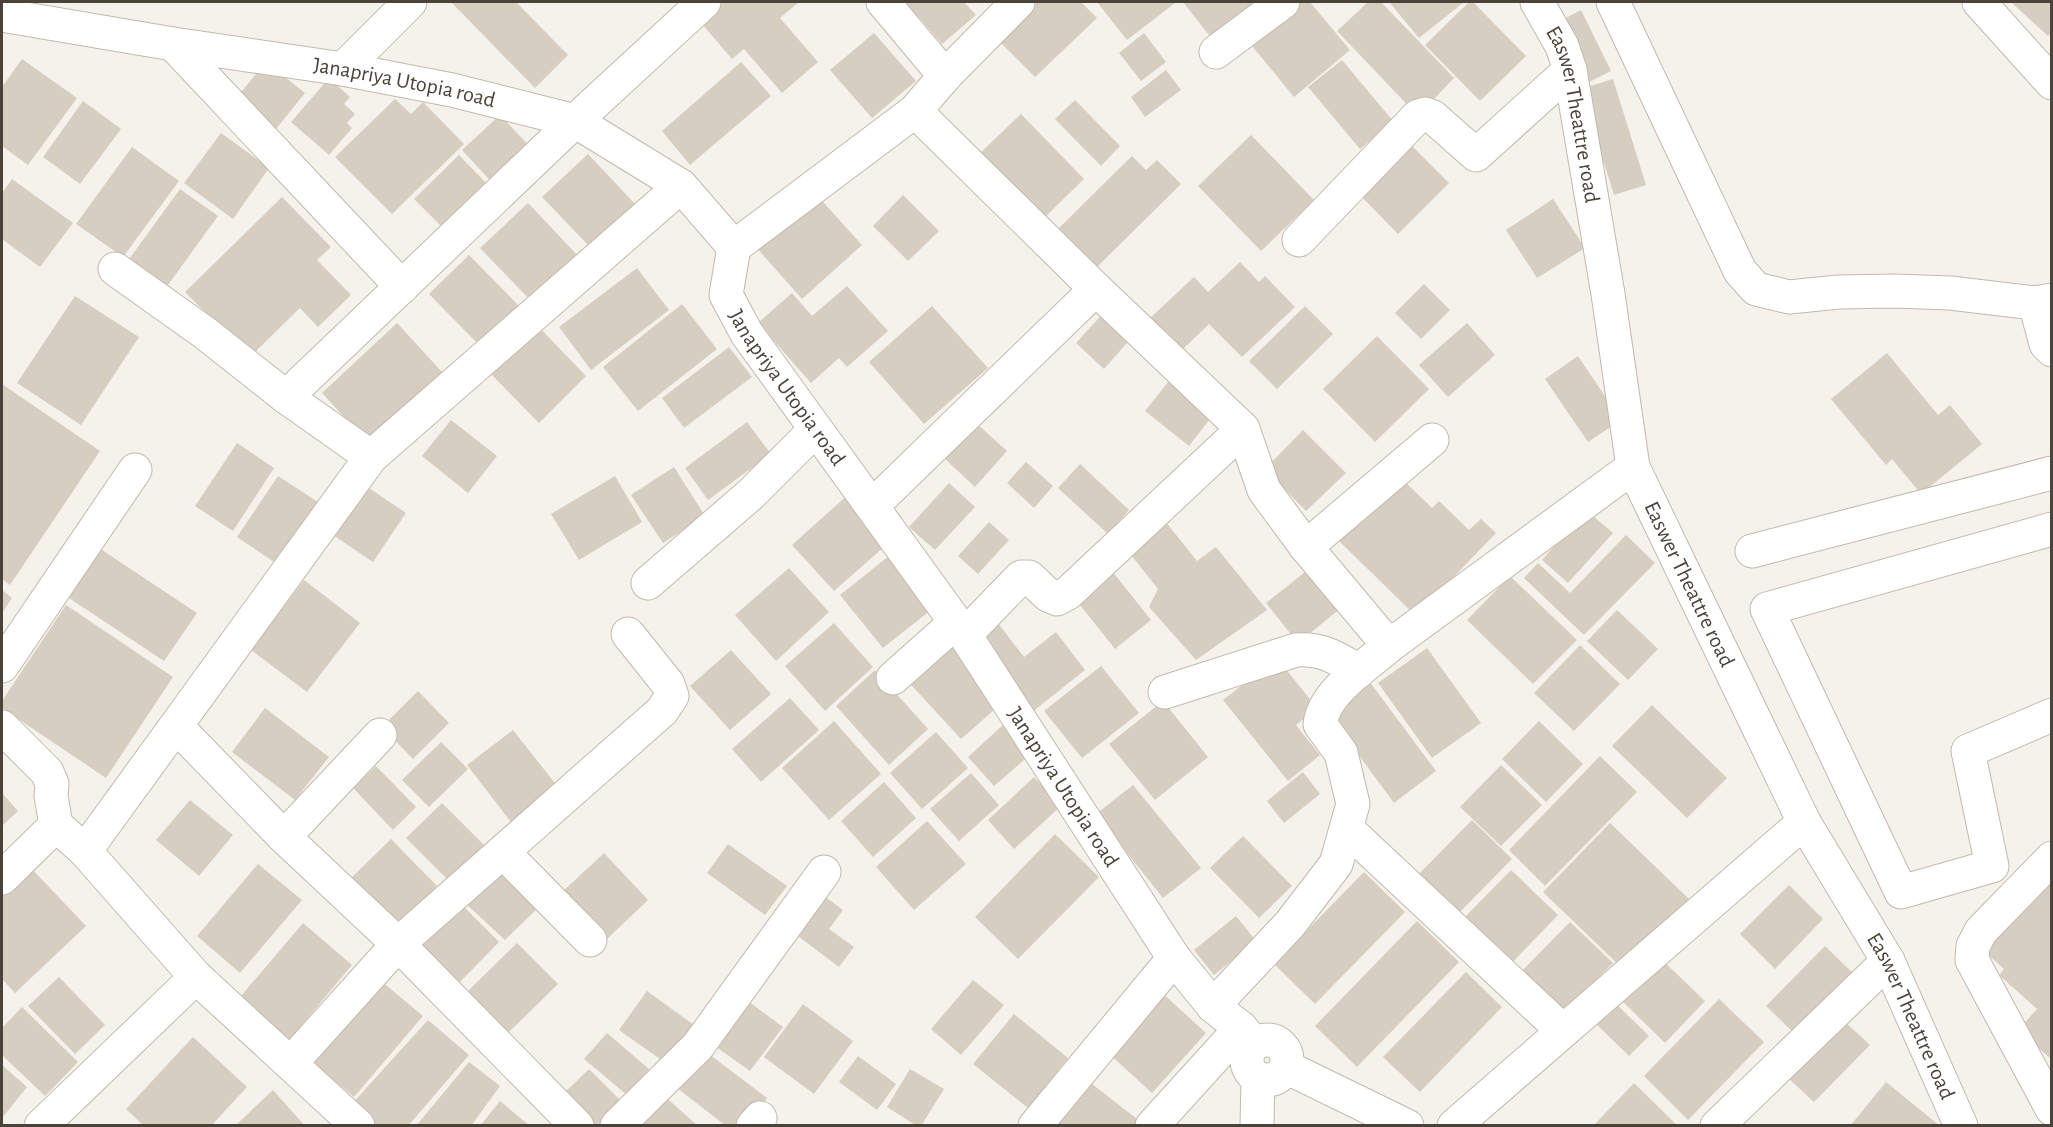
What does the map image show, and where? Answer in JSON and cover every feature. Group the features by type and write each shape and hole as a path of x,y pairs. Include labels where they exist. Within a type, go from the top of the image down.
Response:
{"street":[{"path":"344,69 410,2"},
{"path":"286,396 575,121 704,2"},
{"path":"883,2 945,76"},
{"path":"734,247 915,111 945,76 1018,2"},
{"path":"1216,52 1283,2"},
{"name":"Easwer Theattre road","path":"1537,2 1562,46 1570,70 1608,294 1633,467 1804,822 1888,961 1960,1125"},
{"path":"1613,2 1740,271 1756,289 1789,297 1839,292 1894,291 2043,301 2046,344 2052,350"},
{"path":"1979,2 2052,82"},
{"name":"Janapriya Utopia road","path":"7,20 344,69 452,90 575,121 681,186 734,247 726,295 747,334 961,628 1174,958 1213,1006 1247,1036"},
{"path":"174,44 402,287"},
{"path":"1299,240 1418,116 1425,114 1432,117 1476,155 1570,70"},
{"path":"915,111 1096,290 1243,429 1264,490 1306,547 1389,646"},
{"path":"85,851 371,457 681,186"},
{"path":"115,269 371,457"},
{"path":"872,506 1096,290"},
{"path":"893,678 961,628 1021,577 1029,577 1048,595 1057,599 1068,593 1243,429"},
{"path":"648,583 751,494 815,430"},
{"path":"1306,547 1432,440"},
{"path":"1213,1006 1290,924 1336,864 1353,804 1341,753 1320,724 1321,714 1335,692 1389,646 1633,467"},
{"path":"2,666 135,470"},
{"path":"1752,551 2052,473"},
{"path":"2052,529 1767,609 1901,892 1992,866 1968,751 2052,715"},
{"path":"291,1063 398,944 662,711 672,696 668,684 628,634"},
{"path":"1165,692 1296,650 1323,651 1359,671"},
{"path":"176,726 284,837 398,944 577,1125"},
{"path":"2,727 47,772 52,784 51,795 56,825 85,851 196,976 358,1125"},
{"path":"284,837 380,735"},
{"path":"1454,1125 1804,822"},
{"path":"2,878 56,825"},
{"path":"1347,829 1563,1031"},
{"path":"503,852 590,940"},
{"path":"2052,858 1981,931 1973,946 1972,960 2052,1109"},
{"path":"617,1125 698,1046 824,872"},
{"path":"1035,1125 1174,958"},
{"path":"1718,1125 1888,961"},
{"path":"41,1125 196,976"},
{"path":"1152,1125 1247,1036 1279,1043 1287,1054 1272,1073 1257,1125"},
{"path":"1272,1073 1407,1125"}],"building":[{"path":"451,2 516,2 568,55 535,88"},
{"path":"714,2 799,2 780,18 818,62 782,93 744,49 732,59 696,17"},
{"path":"892,2 964,2 976,15 942,44 918,16 911,24"},
{"path":"1021,2 1081,2 1097,18 1035,77 990,32"},
{"path":"1097,2 1174,2 1175,3 1127,40"},
{"path":"1183,2 1261,2 1212,39"},
{"path":"1295,2 1310,2 1350,50 1294,97 1248,41"},
{"path":"1368,2 1381,2 1454,78 1418,116 1337,31"},
{"path":"1389,2 1464,2 1419,38"},
{"path":"1469,2 1473,2 1526,56 1480,101 1425,45"},
{"path":"2011,2 2052,2 2052,32 2048,36"},
{"path":"1581,10 1611,71 1587,83 1558,22"},
{"path":"874,33 916,81 872,118 830,70"},
{"path":"1144,33 1166,62 1141,81 1119,53"},
{"path":"22,59 77,98 28,165 2,146 2,87"},
{"path":"1342,60 1393,121 1360,149 1308,87"},
{"path":"266,62 305,93 272,134 233,102"},
{"path":"741,62 771,96 690,165 662,131"},
{"path":"1166,70 1181,90 1145,117 1131,97"},
{"path":"329,78 350,97 344,104 355,114 347,123 352,128 329,155 291,122"},
{"path":"1613,79 1646,185 1614,195 1581,89"},
{"path":"395,99 411,114 423,102 464,144 392,214 335,157"},
{"path":"1075,100 1120,146 1101,166 1055,119"},
{"path":"83,101 121,129 80,184 43,157"},
{"path":"1021,114 1084,179 1039,223 975,158"},
{"path":"500,115 537,154 498,189 462,150"},
{"path":"221,133 269,168 233,219 184,183"},
{"path":"1251,135 1314,200 1261,251 1198,186"},
{"path":"1408,142 1449,183 1398,234 1357,192"},
{"path":"132,147 179,181 123,257 76,224"},
{"path":"588,154 636,205 591,248 542,197"},
{"path":"459,155 496,193 452,237 414,199"},
{"path":"1132,156 1146,170 1157,160 1181,184 1096,268 1058,229"},
{"path":"12,179 73,223 40,267 2,239 2,193"},
{"path":"180,189 218,216 165,289 127,262"},
{"path":"815,193 862,245 802,299 755,246"},
{"path":"903,195 939,231 908,261 873,226"},
{"path":"282,197 331,247 317,260 351,295 318,327 300,308 250,357 185,292"},
{"path":"1553,199 1585,248 1537,278 1506,230"},
{"path":"528,203 581,259 534,304 480,248"},
{"path":"469,255 522,309 482,348 429,294"},
{"path":"1240,262 1259,282 1265,276 1295,307 1242,357 1209,324 1179,353 1148,320 1194,277 1208,292"},
{"path":"637,268 669,310 591,370 559,327"},
{"path":"1424,284 1450,310 1421,339 1395,313"},
{"path":"847,286 888,331 847,367 839,358 811,383 758,323 792,293 812,316"},
{"path":"75,296 139,337 81,425 17,383"},
{"path":"682,304 717,349 638,411 603,367"},
{"path":"932,306 988,368 924,424 869,362"},
{"path":"1305,306 1333,334 1277,389 1249,361"},
{"path":"1106,310 1134,335 1104,369 1076,343"},
{"path":"397,323 443,373 367,442 322,393"},
{"path":"1467,323 1495,355 1448,397 1419,365"},
{"path":"536,324 586,376 539,423 488,371"},
{"path":"1377,336 1429,389 1375,442 1323,389"},
{"path":"729,347 752,377 684,428 662,398"},
{"path":"1887,353 1938,415 1950,405 1982,444 1921,494 1892,459 1886,465 1831,399"},
{"path":"1578,356 1621,420 1588,442 1545,379"},
{"path":"1169,381 1213,415 1189,446 1145,411"},
{"path":"2,384 100,451 10,585 2,579"},
{"path":"451,420 497,456 468,493 422,456"},
{"path":"747,422 771,454 708,500 685,468"},
{"path":"976,423 1007,451 975,487 944,458"},
{"path":"1303,430 1346,473 1306,511 1265,469"},
{"path":"237,443 274,468 233,531 195,506"},
{"path":"1026,462 1053,486 1034,508 1007,483"},
{"path":"1080,464 1129,510 1108,534 1058,488"},
{"path":"674,467 705,516 663,543 631,495"},
{"path":"278,476 318,502 277,564 237,537"},
{"path":"615,476 642,522 579,560 551,514"},
{"path":"1400,477 1432,508 1439,501 1469,530 1481,519 1496,533 1416,616 1338,540"},
{"path":"360,482 406,513 373,562 327,531"},
{"path":"949,483 975,507 935,550 909,527"},
{"path":"851,492 893,539 834,591 792,545"},
{"path":"1586,510 1613,533 1568,583 1542,560"},
{"path":"1161,516 1197,561 1216,547 1267,610 1196,660 1149,607 1158,589 1124,546"},
{"path":"989,522 1009,540 978,574 958,556"},
{"path":"1626,535 1655,563 1584,635 1524,578 1538,563 1570,593"},
{"path":"96,546 197,613 164,661 63,594"},
{"path":"894,552 936,606 883,648 840,595"},
{"path":"1314,565 1346,604 1298,643 1266,603"},
{"path":"789,568 829,612 776,661 735,615"},
{"path":"1112,571 1151,620 1115,649 1076,600"},
{"path":"1510,576 1577,640 1533,684 1467,620"},
{"path":"304,580 360,623 307,692 251,650"},
{"path":"2,590 12,598 2,613"},
{"path":"66,605 173,677 106,778 2,708 2,701"},
{"path":"1617,610 1658,649 1628,680 1587,641"},
{"path":"994,618 1024,657 1056,632 1085,670 1031,713 970,637"},
{"path":"834,623 873,667 825,711 785,666"},
{"path":"945,639 1002,703 961,739 903,676"},
{"path":"1580,645 1620,684 1574,731 1534,693"},
{"path":"1427,648 1481,723 1432,758 1378,683"},
{"path":"731,650 771,694 730,730 690,686"},
{"path":"1277,658 1317,708 1296,725 1320,755 1288,781 1223,700"},
{"path":"1101,666 1139,713 1082,758 1044,711"},
{"path":"875,670 928,729 889,765 836,706"},
{"path":"1369,681 1436,771 1394,803 1327,712"},
{"path":"418,691 449,723 413,759 382,727"},
{"path":"790,698 819,730 761,782 732,749"},
{"path":"1163,701 1208,757 1155,800 1109,744"},
{"path":"1652,705 1727,778 1687,818 1612,746"},
{"path":"265,708 329,757 295,800 232,752"},
{"path":"834,721 881,774 829,820 782,768"},
{"path":"1539,721 1583,764 1546,802 1502,759"},
{"path":"1004,724 1031,754 994,786 968,757"},
{"path":"513,730 558,787 511,822 467,765"},
{"path":"936,732 968,768 922,809 890,773"},
{"path":"441,742 468,769 429,807 402,780"},
{"path":"1600,756 1637,792 1545,886 1509,850"},
{"path":"1501,765 1542,805 1501,846 1460,807"},
{"path":"376,766 416,807 393,830 353,788"},
{"path":"1303,772 1320,794 1284,823 1267,801"},
{"path":"971,773 999,805 959,841 930,809"},
{"path":"1034,777 1061,806 1014,849 988,820"},
{"path":"884,782 916,818 873,857 841,821"},
{"path":"1133,785 1201,868 1163,898 1096,814"},
{"path":"2,793 18,811 2,826"},
{"path":"190,800 233,835 199,876 156,840"},
{"path":"442,803 488,849 452,884 406,838"},
{"path":"1472,820 1512,859 1453,919 1413,880"},
{"path":"927,821 966,864 914,910 876,867"},
{"path":"1610,823 1690,900 1623,969 1543,892"},
{"path":"1055,834 1099,877 1018,959 975,917"},
{"path":"1243,836 1292,886 1259,918 1210,868"},
{"path":"391,839 437,886 397,926 351,878"},
{"path":"728,844 787,886 765,915 707,873"},
{"path":"604,853 648,900 605,941 560,894"},
{"path":"504,860 546,900 505,940 464,902"},
{"path":"258,864 302,900 240,973 197,936"},
{"path":"30,867 86,926 15,993 2,979 2,894"},
{"path":"1511,870 1558,915 1507,968 1460,922"},
{"path":"1364,872 1405,912 1315,1004 1274,964"},
{"path":"2052,876 2052,1060 2018,1030 2037,1009 1999,975 2004,969 1984,951"},
{"path":"1789,885 1823,919 1775,969 1740,934"},
{"path":"819,892 843,910 829,929 854,947 839,967 790,930"},
{"path":"459,902 499,942 455,987 414,947"},
{"path":"1236,916 1256,941 1214,975 1194,950"},
{"path":"1417,921 1459,962 1357,1067 1315,1026"},
{"path":"1570,922 1613,963 1560,1017 1517,976"},
{"path":"303,923 352,965 285,1045 235,1003"},
{"path":"517,943 558,984 507,1034 466,993"},
{"path":"1825,946 1857,977 1798,1037 1766,1006"},
{"path":"1655,953 1705,1001 1665,1043 1615,994"},
{"path":"1466,972 1502,1007 1420,1092 1383,1057"},
{"path":"374,975 423,1016 354,1097 305,1056"},
{"path":"59,977 105,1025 75,1054 28,1006"},
{"path":"973,980 1004,1005 961,1055 931,1029"},
{"path":"647,991 694,1025 667,1064 619,1030"},
{"path":"1160,991 1206,1033 1152,1093 1106,1051"},
{"path":"741,996 783,1027 750,1071 708,1041"},
{"path":"1610,998 1649,1036 1629,1056 1590,1018"},
{"path":"1719,999 1764,1042 1688,1120 1644,1076"},
{"path":"803,1004 853,1041 814,1094 764,1057"},
{"path":"22,1007 78,1062 45,1096 2,1055 2,1028"},
{"path":"1014,1014 1068,1058 1028,1108 973,1064"},
{"path":"428,1020 469,1055 408,1126 371,1126 350,1106"},
{"path":"1843,1020 1870,1045 1814,1102 1787,1077"},
{"path":"607,1033 649,1069 627,1095 584,1059"},
{"path":"193,1037 247,1087 211,1126 144,1126 126,1109"},
{"path":"705,1051 767,1098 746,1126 726,1126 677,1088"},
{"path":"858,1056 896,1084 877,1110 839,1082"},
{"path":"469,1062 500,1086 471,1126 416,1126"},
{"path":"2,1065 27,1087 2,1118"},
{"path":"589,1069 623,1103 601,1126 579,1126 555,1102"},
{"path":"910,1069 944,1089 921,1126 917,1126 887,1107"},
{"path":"1083,1077 1141,1122 1138,1126 1045,1126"},
{"path":"1886,1082 1940,1126 1850,1126"},
{"path":"1634,1083 1678,1126 1593,1126"},
{"path":"273,1090 305,1126 235,1126"},
{"path":"661,1093 698,1126 626,1126"},
{"path":"500,1101 530,1126 480,1126"}]}
